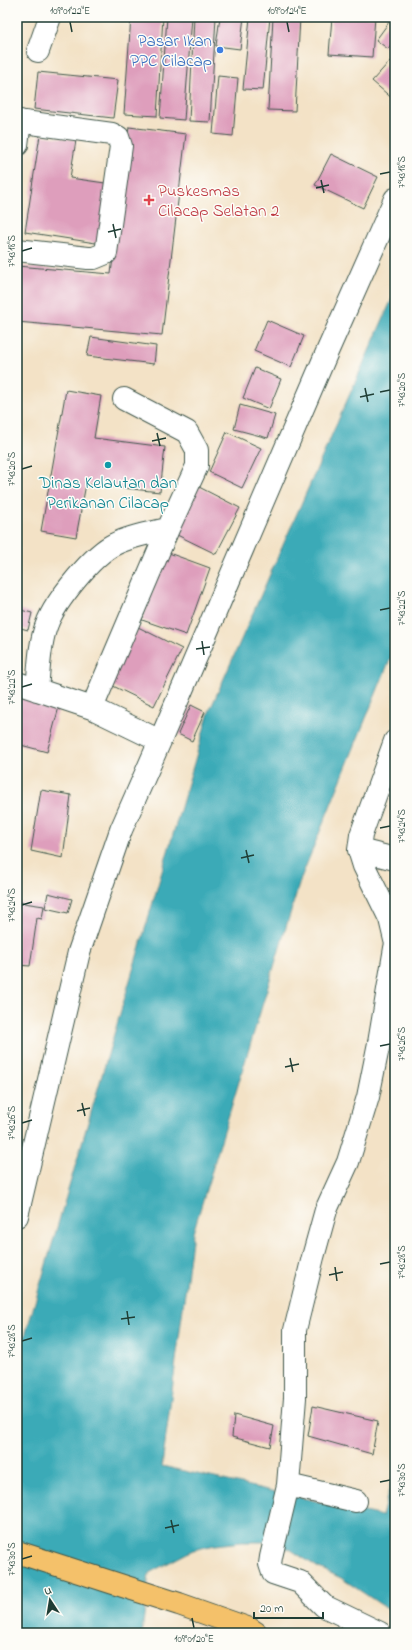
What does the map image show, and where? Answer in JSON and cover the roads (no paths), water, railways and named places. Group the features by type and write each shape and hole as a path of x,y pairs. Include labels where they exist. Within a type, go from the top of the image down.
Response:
{"highway":[{"path":"17,1552 179,1604 250,1629 256,1633"}],"street":[{"path":"38,51 50,17"},
{"path":"17,146 19,121 112,134 118,137 121,146 106,253 94,258 88,258 17,250"},
{"path":"17,1216 79,952 120,830 160,741 323,360 395,199"},
{"path":"92,708 168,528 197,466 197,450 187,432 124,399"},
{"path":"37,690 40,655 46,624 68,588 99,555 114,544 168,528"},
{"path":"17,683 92,708 160,741"},
{"path":"395,741 361,835 359,850 364,866 390,919 395,940"},
{"path":"359,850 395,859"},
{"path":"380,1633 324,1606 300,1582 273,1573 270,1564 287,1489 295,1398 293,1353 294,1330 312,1257 326,1210 348,1162 368,1096 380,1043 395,948"},
{"path":"287,1489 356,1501"}],"water":[{"path":"395,292 395,647 301,878 193,1233 162,1466 382,1516 395,1467 395,1614 341,1578 317,1567 291,1550 271,1542 242,1542 215,1545 193,1550 149,1573 142,1633 17,1633 17,1363 209,712"}],"place":[{"name":"Pasar Ikan PPC Cilacap","path":"220,50"},
{"name":"Puskesmas Cilacap Selatan 2","path":"149,200"},
{"name":"Dinas Kelautan dan Perikanan Cilacap","path":"108,465"}]}
